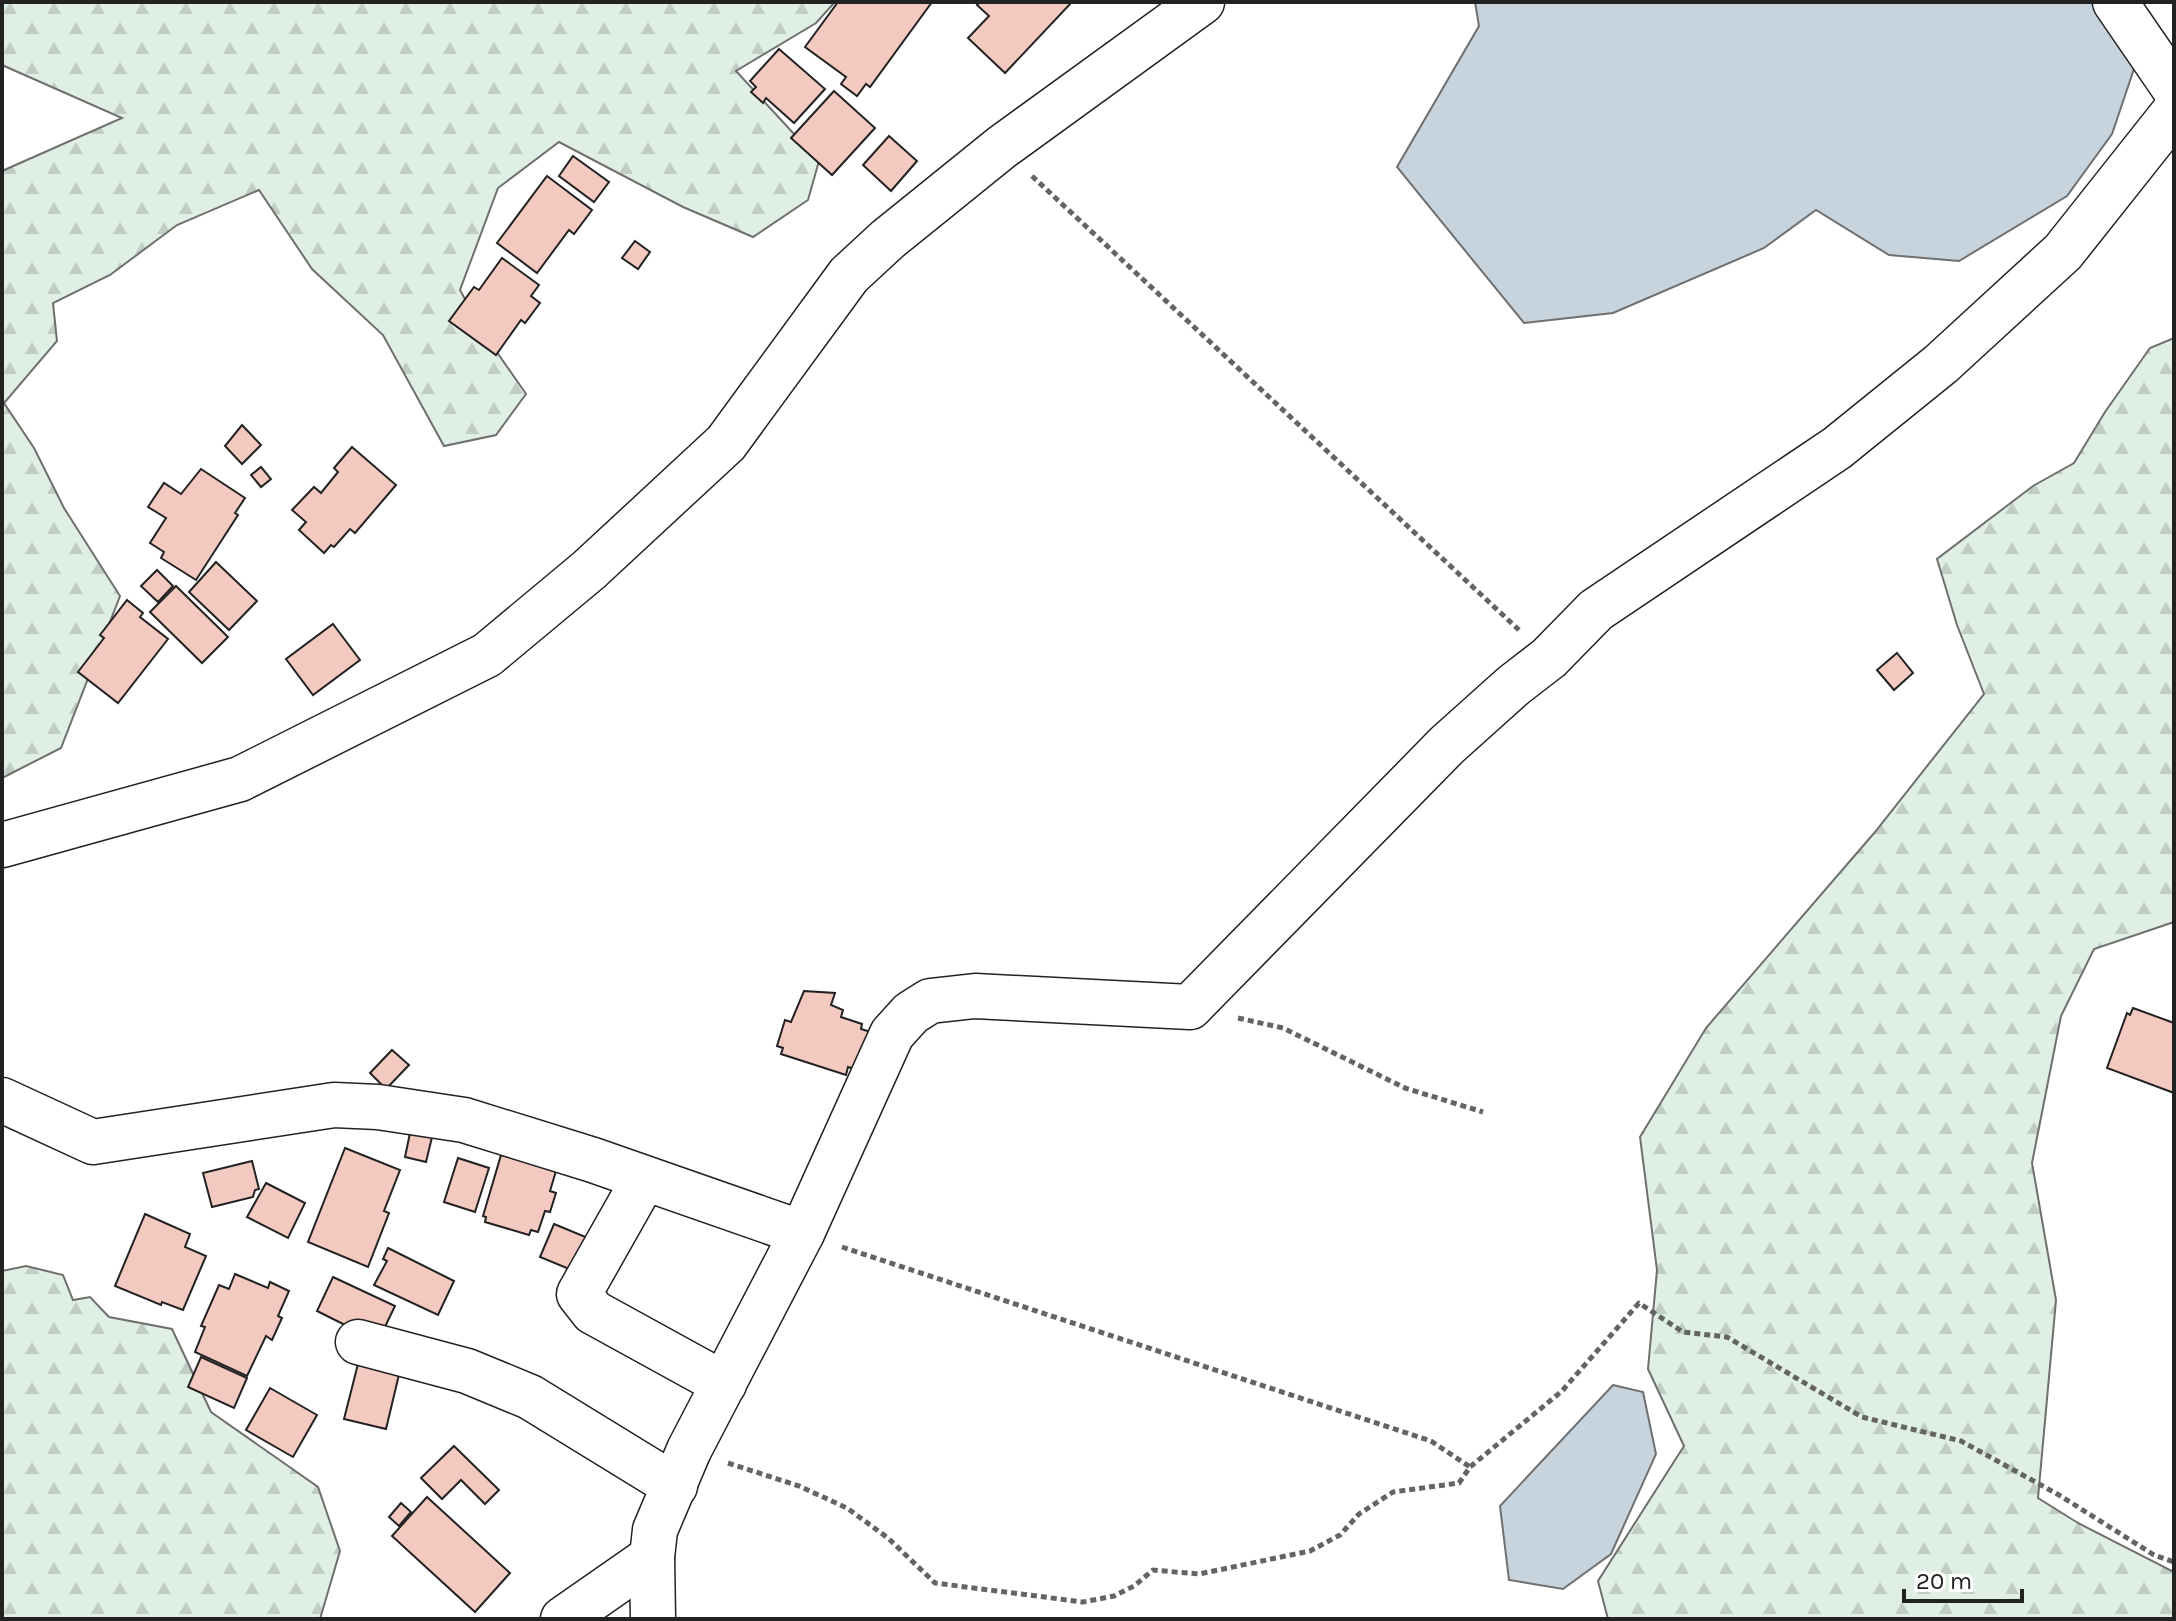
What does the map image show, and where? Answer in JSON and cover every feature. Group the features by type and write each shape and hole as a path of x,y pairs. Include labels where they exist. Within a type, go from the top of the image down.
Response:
{"street":[{"path":"2,845 240,779 487,655 589,570 726,443 849,275 888,239 1002,147 1202,2"},
{"path":"2115,2 2174,88"},
{"path":"653,1619 655,1530 682,1468 802,1233 892,1034 911,1013 930,1001 975,996 1190,1007 1447,745 1549,658 1596,610 1837,448 1941,364 2063,252 2174,112"},
{"path":"2,1100 93,1142 334,1105 378,1107 464,1120 802,1233"},
{"path":"644,1179 579,1294 593,1312 724,1384"},
{"path":"358,1342 467,1371 682,1468"},
{"path":"563,1619 652,1557"}],"path":[{"path":"1002,147 1549,658"},
{"path":"1190,1007 1283,1028 1405,1088 1483,1112"},
{"path":"802,1233 1431,1441 1470,1467"},
{"path":"682,1468 799,1486 847,1508 888,1538 935,1583 1083,1602 1114,1596 1134,1586 1153,1570 1199,1574 1310,1551 1340,1535 1359,1514 1393,1492 1459,1483 1470,1467 1562,1391 1639,1303 1683,1332 1727,1337 1862,1417 1961,1441 2059,1495 2154,1555 2174,1562"}],"green space":[{"path":"2,2 835,2 816,23 736,71 819,161 808,200 753,237 683,207 559,142 498,188 460,290 483,332 526,394 496,435 444,446 383,335 312,269 259,190 177,225 110,275 53,303 57,341 4,403 34,448 64,508 120,596 61,748 2,778 2,171 122,118 2,65"},
{"path":"2174,338 2174,922 2094,949 2061,1016 2032,1163 2056,1300 2038,1498 2078,1523 2174,1572 2174,1619 1608,1619 1598,1581 1684,1446 1648,1369 1657,1270 1640,1137 1706,1028 1875,832 1984,694 1957,625 1937,559 2033,486 2074,463 2150,348"},
{"path":"26,1266 63,1275 73,1300 90,1297 109,1317 172,1329 211,1412 318,1487 340,1551 320,1619 2,1619 2,1271"}],"shaded area":[{"path":"1475,2 2091,2 2136,63 2112,134 2067,196 1959,261 1889,255 1816,210 1764,248 1613,313 1524,323 1397,167 1479,26"},
{"path":"1613,1385 1643,1392 1656,1454 1611,1554 1563,1589 1509,1580 1500,1506"}],"building":[{"path":"838,2 932,2 870,87 866,84 857,96 841,84 846,77 805,47"},
{"path":"980,2 1072,2 1005,73 968,38 989,16 977,5"},
{"path":"779,49 825,89 794,123 766,98 763,103 751,92 756,87 750,81"},
{"path":"834,91 875,128 832,175 791,138"},
{"path":"889,136 917,161 891,191 863,165"},
{"path":"573,156 609,182 594,202 559,176"},
{"path":"547,176 592,210 574,234 569,230 537,273 497,243"},
{"path":"635,241 650,252 638,269 622,258"},
{"path":"502,258 539,285 531,296 540,303 525,323 521,320 496,355 449,321 474,287 479,290"},
{"path":"242,425 261,445 242,464 225,446"},
{"path":"352,447 396,485 355,533 350,529 324,553 299,530 306,522 292,510 314,487 321,493 338,472 334,468"},
{"path":"261,467 271,479 261,487 251,475"},
{"path":"201,469 245,498 235,513 238,515 196,580 161,558 164,552 150,543 166,518 148,507 164,483 181,494"},
{"path":"216,562 257,601 229,630 189,592"},
{"path":"157,570 173,586 158,602 141,586"},
{"path":"176,586 228,637 202,663 150,612"},
{"path":"127,600 143,613 140,617 168,639 118,703 78,672 104,638 100,635"},
{"path":"333,624 360,660 313,695 286,659"},
{"path":"1897,653 1913,673 1894,690 1877,670"},
{"path":"804,991 835,993 831,1005 843,1010 841,1017 862,1024 861,1029 878,1034 859,1070 848,1067 846,1075 781,1054 783,1048 777,1046 785,1020 791,1022"},
{"path":"2133,1008 2174,1023 2174,1093 2107,1068 2127,1013 2130,1015"},
{"path":"392,1050 409,1065 386,1089 370,1073"},
{"path":"410,1133 432,1137 426,1162 405,1157"},
{"path":"345,1148 400,1170 384,1211 389,1213 368,1267 308,1242"},
{"path":"501,1155 556,1171 550,1191 556,1193 550,1212 545,1211 538,1232 531,1230 529,1235 485,1222 486,1217 483,1216"},
{"path":"458,1158 489,1168 475,1212 444,1202"},
{"path":"252,1161 259,1189 255,1190 253,1197 212,1207 203,1173"},
{"path":"266,1183 305,1203 288,1238 247,1217"},
{"path":"145,1214 190,1234 185,1247 206,1256 183,1310 162,1302 161,1305 115,1286"},
{"path":"554,1224 588,1238 574,1271 540,1257"},
{"path":"388,1248 454,1281 438,1315 374,1285 387,1261 383,1259"},
{"path":"235,1274 268,1288 270,1282 289,1291 272,1340 266,1336 247,1376 195,1352 205,1327 201,1326 219,1285 229,1289"},
{"path":"333,1277 395,1306 381,1335 349,1327 317,1311"},
{"path":"361,1352 402,1362 386,1429 344,1419"},
{"path":"201,1357 247,1378 234,1408 188,1387"},
{"path":"270,1388 317,1415 293,1457 246,1430"},
{"path":"454,1446 499,1490 485,1504 461,1480 442,1499 421,1478"},
{"path":"427,1497 510,1573 475,1612 392,1536"},
{"path":"401,1503 411,1512 399,1526 389,1517"}]}
